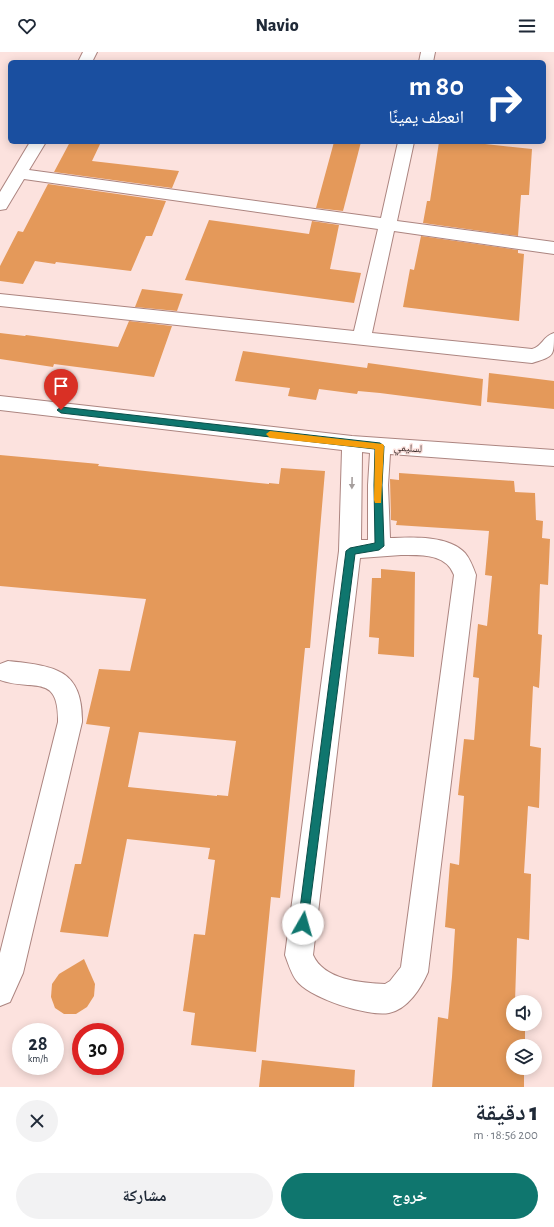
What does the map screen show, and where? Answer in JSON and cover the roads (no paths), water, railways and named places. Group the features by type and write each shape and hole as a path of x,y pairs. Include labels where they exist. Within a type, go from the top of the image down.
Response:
{"street":[{"path":"0,205 37,144"},
{"path":"362,338 406,144"},
{"path":"19,173 554,248"},
{"path":"0,300 532,356 543,353 551,346 554,339"},
{"name":"لسليمي","path":"0,403 352,444 554,458"},
{"path":"350,551 379,546 436,547 450,553 460,562 465,575 414,972 400,991 389,999 368,998 341,992 322,984 307,972 300,955 350,551 352,444"},
{"path":"379,546 378,485 380,446"},
{"path":"0,992 10,973 70,722 71,709 70,699 56,680 46,676 8,672"}]}
